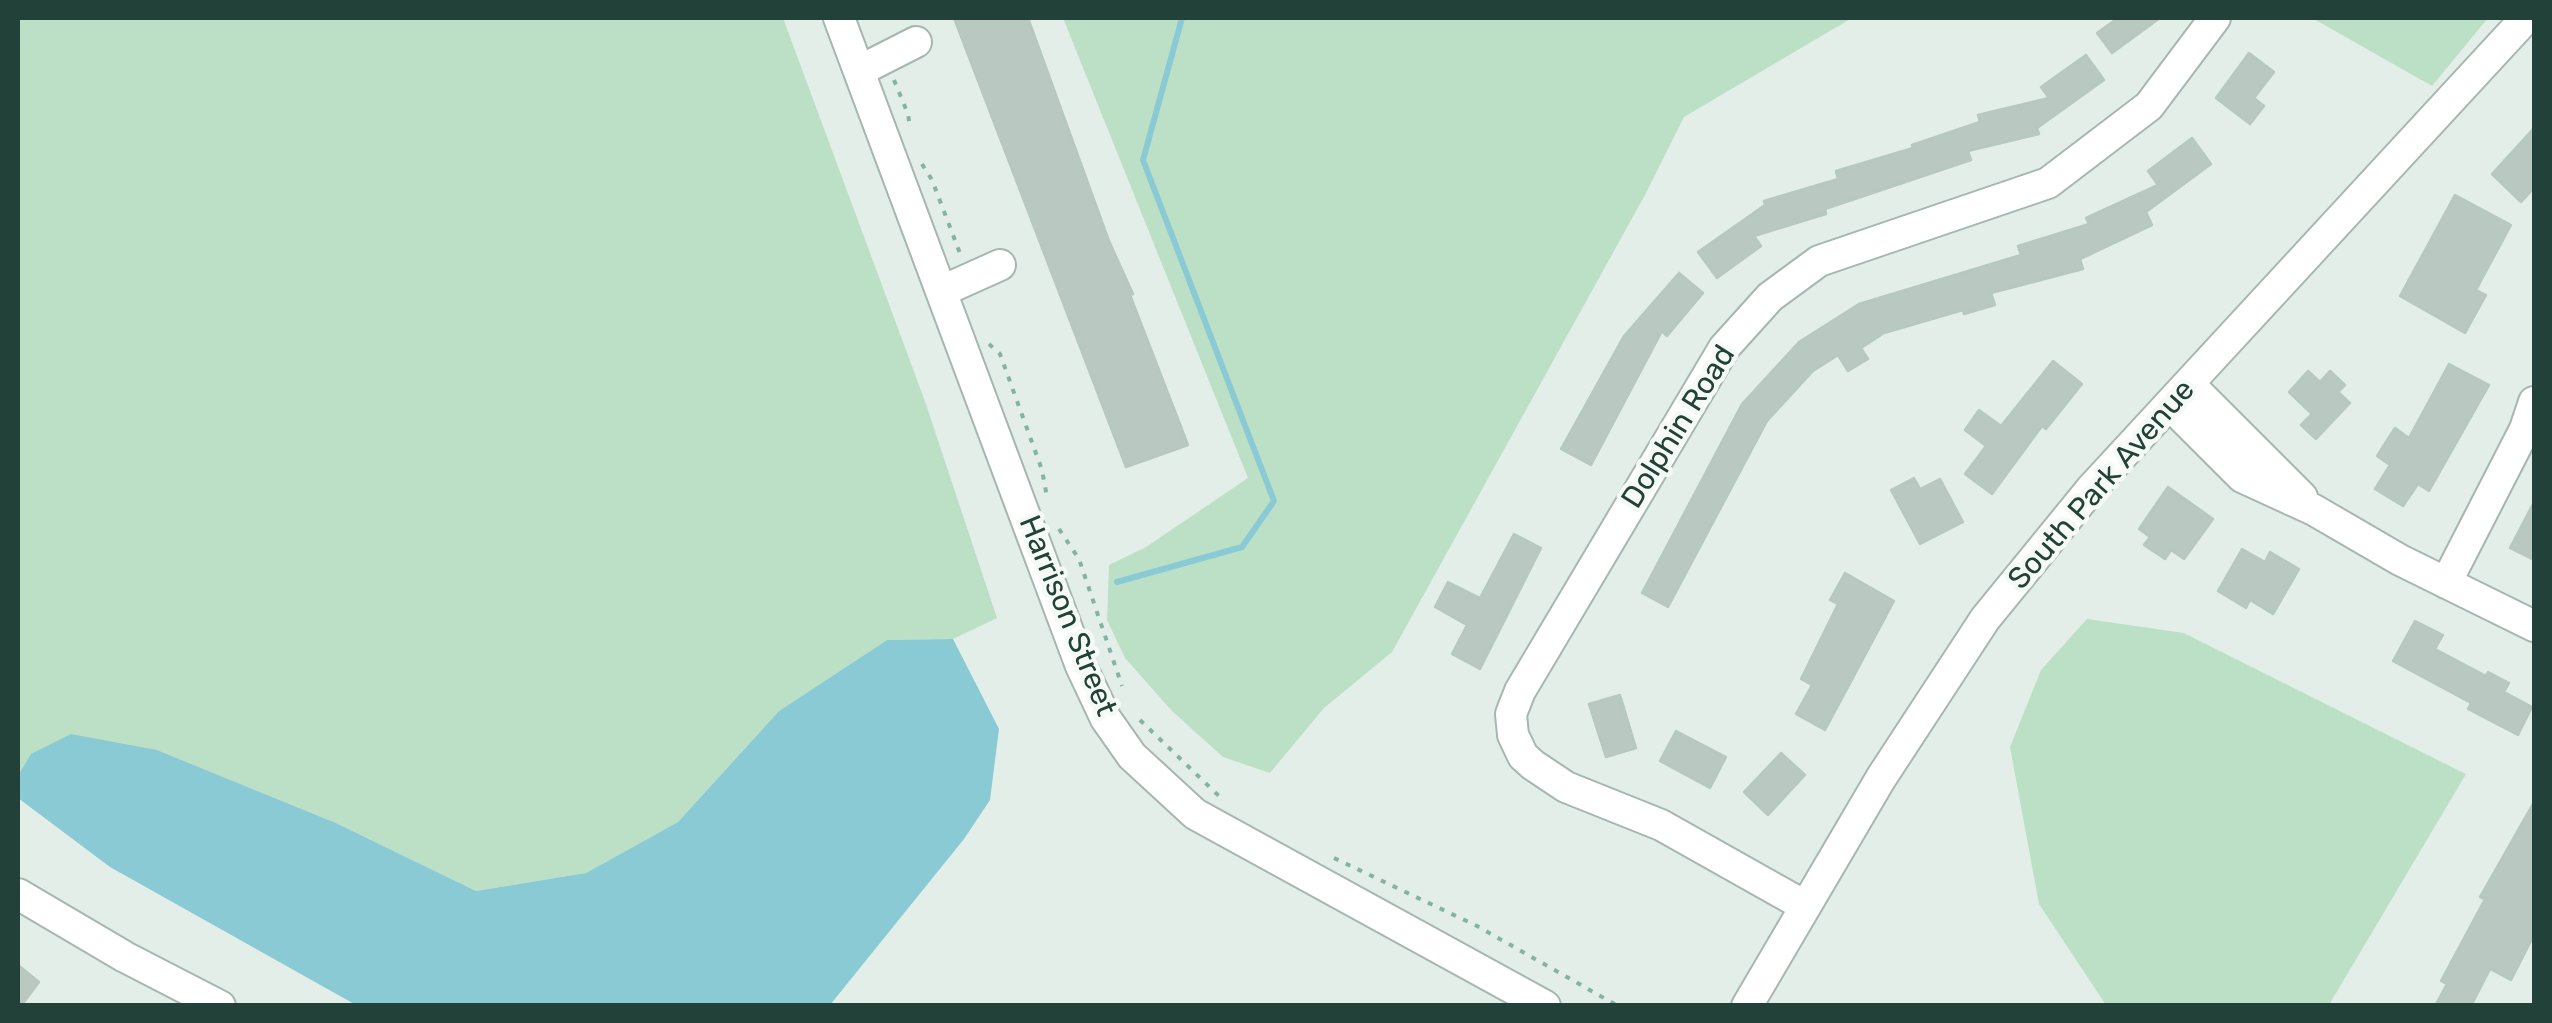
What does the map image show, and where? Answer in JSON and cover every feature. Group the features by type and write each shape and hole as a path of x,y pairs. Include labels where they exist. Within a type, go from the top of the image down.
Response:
{"street":[{"name":"Harrison Street","path":"839,18 872,65 956,285 1081,666 1106,719 1132,756 1194,814 1545,1006"},
{"name":"Dolphin Road","path":"1805,906 1692,840 1566,786 1533,765 1513,735 1510,714 1520,692 1724,348 1770,297 1819,262 2048,184 2148,106 2215,18"},
{"name":"South Park Avenue","path":"1747,1006 1880,778 1985,619 2091,490 2526,18"},
{"path":"872,65 916,42"},
{"path":"956,285 1000,265"},
{"path":"2180,395 2314,510 2346,531 2534,626"},
{"path":"2446,583 2525,429 2534,402"},
{"path":"18,894 125,957 220,1006"}],"path":[{"path":"872,65 908,114 910,130"},
{"path":"922,163 932,180 956,285"},
{"path":"982,338 1000,354 1042,470 1048,502"},
{"path":"1052,518 1079,559 1124,694"},
{"path":"1130,711 1220,797"},
{"path":"1328,856 1478,926 1618,1006"}],"green space":[{"path":"18,18 783,18 926,404 997,618 953,639 887,640 779,711 678,822 586,873 476,891 336,823 157,750 18,776"},
{"path":"1063,18 1852,18 1684,117 1645,195 1392,652 1324,708 1270,773 1223,757 1172,711 1125,658 1107,620 1109,565 1146,547 1248,478"},
{"path":"2312,18 2488,18 2432,86"},
{"path":"2087,619 2184,633 2466,774 2329,1005 2106,1005 2039,904 2010,747 2041,670"}],"water":[{"path":"953,639 999,729 990,800 964,839 830,1005 356,1005 110,867 18,798 18,776 31,754 71,734 157,750 336,823 476,891 586,873 678,822 779,711 887,640"}],"building":[{"path":"954,18 1028,18 1188,445 1126,467"},
{"path":"2118,18 2160,18 2112,53 2097,33"},
{"path":"2249,53 2274,72 2254,98 2264,106 2250,124 2216,98"},
{"path":"2086,55 2104,80 2037,128 2039,134 1968,151 1971,160 1825,209 1826,214 1754,236 1761,246 1717,278 1698,252 1765,205 1764,201 1838,179 1836,171 1913,148 1912,145 1980,122 1978,115 2049,98 2041,87"},
{"path":"2534,128 2534,188 2521,202 2492,174"},
{"path":"2192,138 2211,164 2146,212 2152,225 2080,259 2083,269 1991,293 1995,305 1884,333 1861,348 1868,359 1848,371 1838,355 1813,371 1767,421 1668,607 1642,593 1742,404 1799,342 1859,304 2021,255 2018,246 2089,224 2086,218 2158,185 2148,171"},
{"path":"2455,195 2511,225 2476,290 2486,295 2465,333 2400,296"},
{"path":"1679,273 1703,293 1667,336 1662,331 1591,465 1561,449 1624,336"},
{"path":"2053,361 2082,384 2046,429 2042,426 1992,494 1965,474 1986,446 1965,430 1979,410 2001,426"},
{"path":"2449,364 2489,385 2429,491 2418,484 2403,506 2375,489 2390,465 2377,456 2395,428 2409,438"},
{"path":"2308,371 2320,382 2330,371 2345,385 2338,392 2350,403 2316,439 2301,425 2312,414 2289,392"},
{"path":"1914,478 1920,489 1940,479 1963,522 1920,544 1891,490"},
{"path":"2168,487 2213,519 2184,559 2171,550 2165,559 2144,545 2150,537 2139,529"},
{"path":"2534,502 2534,560 2510,548"},
{"path":"1514,534 1541,548 1480,669 1452,654 1467,625 1435,607 1448,582 1480,598"},
{"path":"2242,549 2265,562 2270,552 2299,569 2273,614 2250,600 2246,608 2218,591"},
{"path":"1845,573 1894,601 1825,730 1796,714 1812,685 1801,679 1838,604 1830,600"},
{"path":"2415,621 2443,635 2435,649 2486,676 2488,672 2509,683 2504,692 2532,707 2518,735 2468,709 2471,703 2393,661"},
{"path":"1620,695 1636,748 1606,757 1589,704"},
{"path":"1676,731 1726,757 1710,788 1660,761"},
{"path":"1781,753 1805,775 1768,815 1744,792"},
{"path":"2534,802 2534,935 2511,980 2490,969 2471,1006 2435,1006 2447,984 2441,981 2485,899 2480,897"},
{"path":"18,965 39,982 21,1006 18,1006"}],"waterway":[{"path":"1117,582 1242,547 1274,501 1143,160 1182,18"}]}
